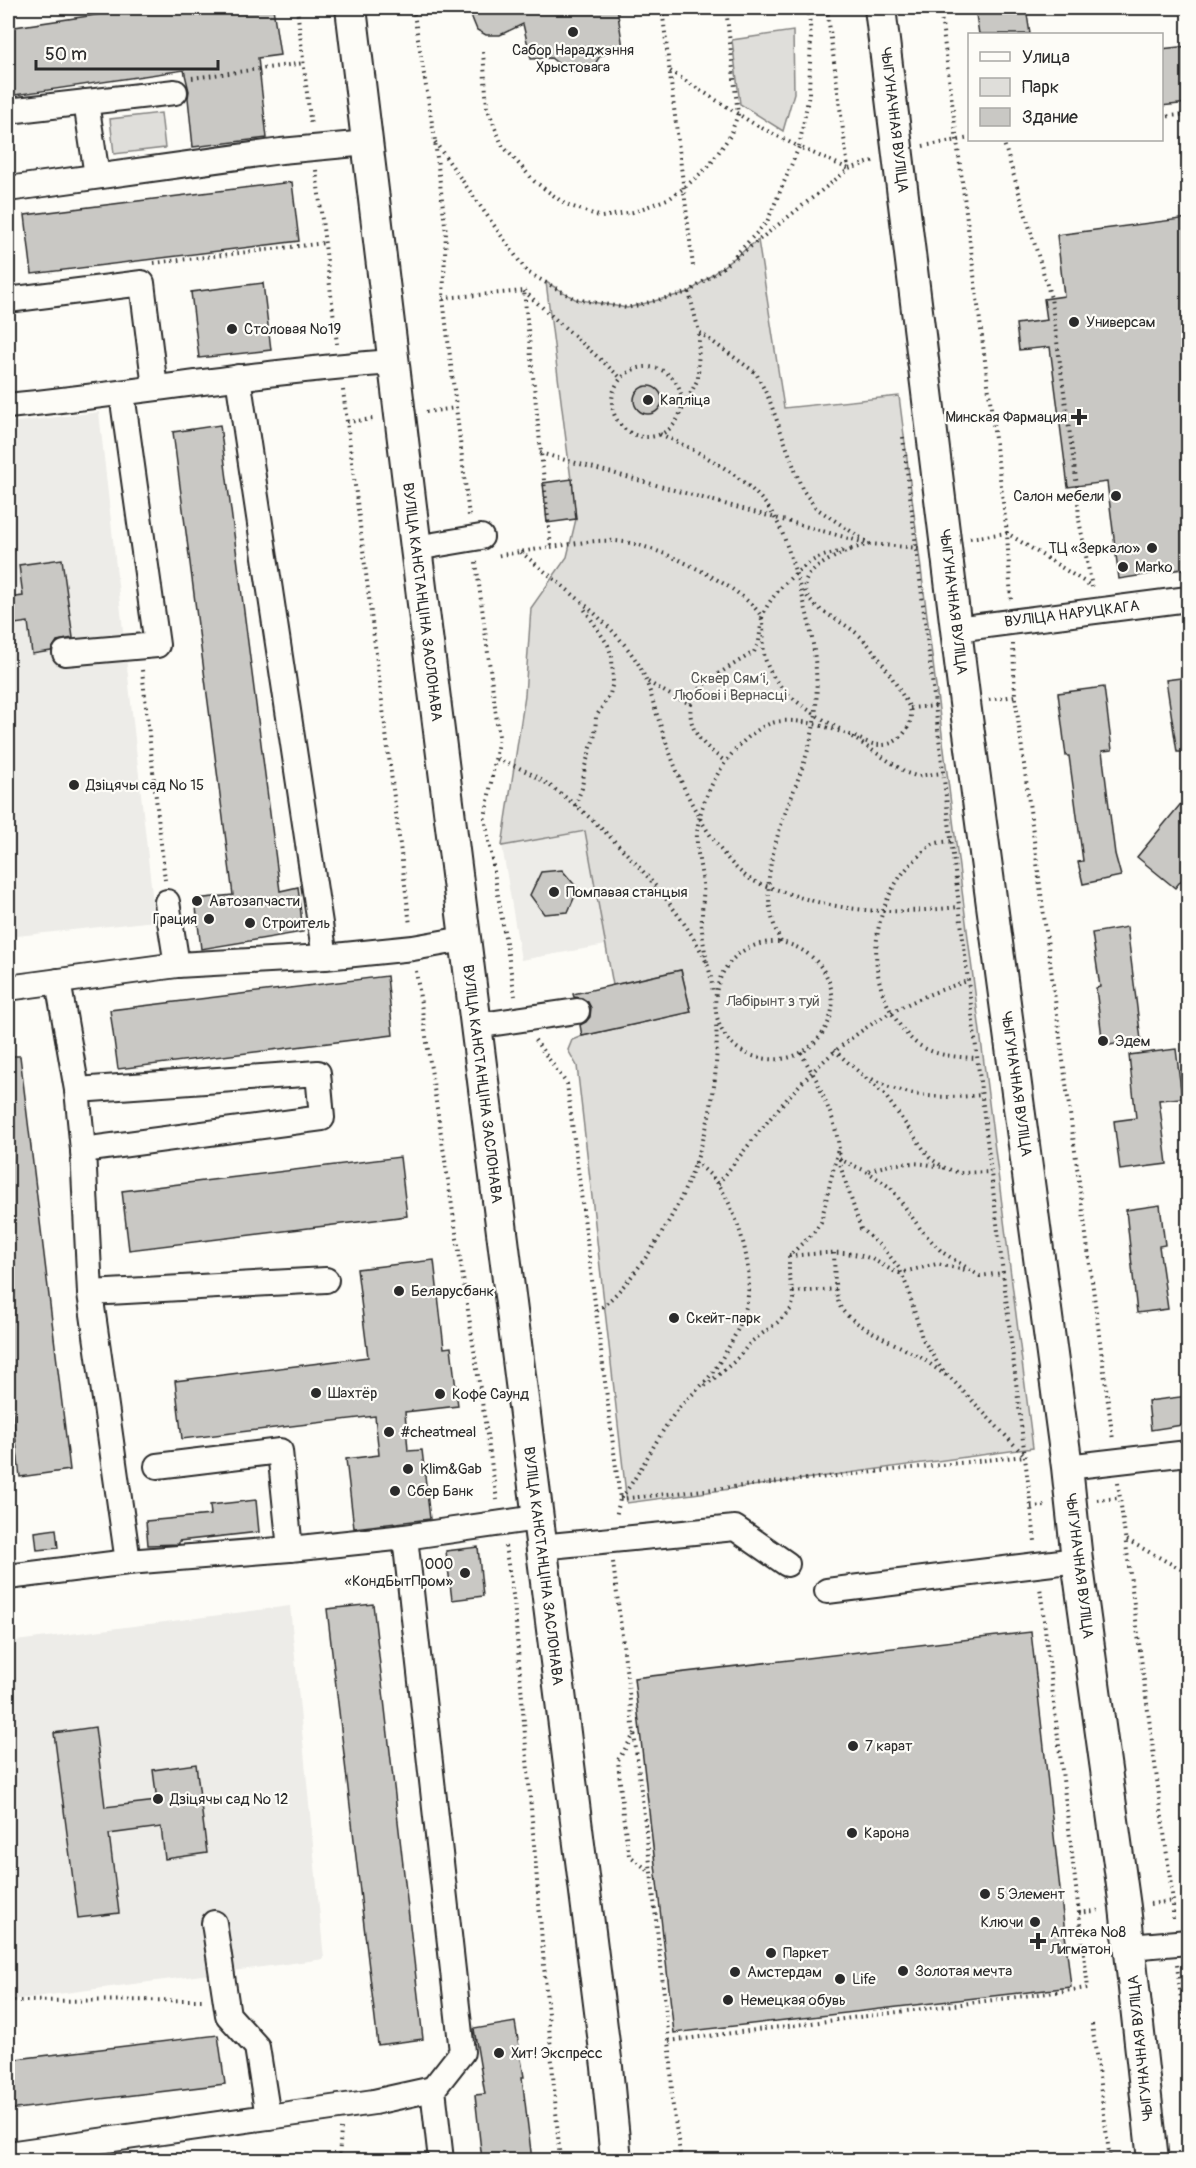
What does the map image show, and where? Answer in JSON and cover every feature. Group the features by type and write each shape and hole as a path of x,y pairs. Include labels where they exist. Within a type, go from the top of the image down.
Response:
{"main road":[{"name":"ВУЛІЦА КАНСТАНЦІНА ЗАСЛОНАВА","path":"351,8 464,939 605,2055 616,2160"},
{"name":"ЧЫГУНАЧНАЯ ВУЛІЦА","path":"880,8 956,629 1067,1467 1077,1560 1130,1947 1153,2160"}],"street":[{"path":"8,111 175,92"},
{"path":"86,102 96,176"},
{"path":"8,189 367,143"},
{"path":"8,300 142,283 155,388"},
{"path":"8,406 122,394 238,377 393,362"},
{"path":"238,377 325,957"},
{"path":"65,653 157,645 122,394"},
{"path":"416,548 476,545"},
{"name":"ВУЛІЦА НАРУЦКАГА","path":"956,629 1188,599"},
{"path":"167,902 177,965"},
{"path":"8,988 177,965 325,957 413,948 464,939"},
{"path":"58,981 77,1090 84,1150 90,1293 128,1562"},
{"path":"475,1026 577,1011"},
{"path":"77,1090 318,1074 322,1118 84,1150"},
{"path":"90,1293 326,1280"},
{"path":"157,1466 280,1450 290,1549"},
{"path":"1067,1467 1188,1453"},
{"path":"8,1577 128,1562 405,1537 537,1518"},
{"path":"540,1547 735,1528 787,1564"},
{"path":"8,2154 374,2102 433,2089 462,2052 405,1537"},
{"path":"827,1591 1077,1560"},
{"path":"214,1923 228,2016 257,2047 268,2117"},
{"path":"1130,1947 1181,1943"},
{"path":"433,2089 441,2160"}],"path":[{"path":"297,8 413,948 514,1601 560,2160"},
{"path":"413,8 435,141 446,233 443,298 499,737 485,818 519,1018 567,1084 620,1498 611,1540 651,1872 669,2041 672,2100 681,2160"},
{"path":"662,8 693,266"},
{"path":"483,52 487,107 502,145 534,181 565,204 602,217 633,212 670,198 684,188 709,166 730,136 738,114 726,8"},
{"path":"725,266 766,222 799,147 809,94 811,34 808,8"},
{"path":"828,8 849,169"},
{"path":"940,8 1007,533 1015,696 1173,1901 1181,1943 1188,2057"},
{"path":"670,72 738,114 799,147 849,169"},
{"path":"1163,117 1188,114"},
{"path":"958,139 968,138"},
{"path":"435,141 527,272 575,299 627,308 689,291 725,266 849,169"},
{"path":"540,453 870,544 916,549 945,541 1007,533 1094,588 1079,520 1077,486 1051,298 1003,141"},
{"path":"870,162 871,173"},
{"path":"151,263 325,243"},
{"path":"443,298 524,291 621,378"},
{"path":"524,291 551,547"},
{"path":"678,418 681,395 677,384 660,369 648,366 636,368 621,378 613,391 611,402 613,414 619,424 638,436 649,437 660,434 670,428 678,418 698,379 699,332 689,291"},
{"path":"699,332 756,374 769,399 802,489 816,508 870,544"},
{"path":"669,2041 1088,1988 902,431"},
{"path":"660,434 700,453 724,468 755,493 776,518 805,602 815,647 817,689 808,749 782,817 771,862 768,886 769,906 773,924 781,942"},
{"path":"476,545 521,552 603,541 622,541 638,545 711,575 749,603 762,620 765,658 769,670 792,698 907,773 916,776 943,773"},
{"path":"726,762 698,740 691,718 691,704 698,691 708,680 754,652 759,641 765,608 796,574 814,560 870,544"},
{"path":"597,1311 624,1286 669,1222 690,1182 710,1113 716,1077 715,1003 719,979 731,959 750,946 766,942 781,942 796,946 810,954 821,965 831,986 832,1010 827,1025 819,1038 801,1053 792,1057 772,1059 744,1052 723,1031 718,1022 715,1003 710,972 702,938 703,885 697,848 699,816 704,801 726,762 756,731 769,724 787,720 847,734 876,744 886,744 906,732 912,718 910,708 887,670 863,639 846,624 819,608 807,595 806,582 810,572 853,549"},
{"path":"521,552 580,601 625,646 647,680 663,734 699,816 713,839 738,869 751,880 826,904 863,911 924,911 959,906"},
{"path":"575,806 582,788 585,766 595,735 596,717 610,694 614,682 612,657 608,645 580,601"},
{"path":"140,647 167,902"},
{"path":"647,680 672,696 691,704"},
{"path":"910,708 935,706"},
{"path":"497,759 539,778 575,806 643,871 679,918 710,972"},
{"path":"951,841 933,844 913,861 895,884 882,912 876,950 881,987 891,1012 907,1034 921,1046 951,1057 977,1058"},
{"path":"718,1184 783,1103 834,1050 891,1012 939,990 968,981"},
{"path":"834,1050 884,1094 930,1158 953,1171"},
{"path":"801,1053 812,1071 833,1120 839,1146 839,1159 861,1229 890,1256 901,1274 908,1289 922,1338 940,1367 1025,1456"},
{"path":"863,1074 888,1087 907,1093 936,1098 982,1095"},
{"path":"694,1393 735,1361 751,1342 787,1314 793,1304 789,1256 821,1222 839,1146"},
{"path":"839,1159 868,1172 891,1188 922,1231 942,1252 980,1276"},
{"path":"620,1498 634,1482 676,1412 715,1370 741,1321 748,1295 747,1265 739,1232 718,1184 695,1162"},
{"path":"868,1172 890,1164 909,1163 931,1165 967,1174 991,1172"},
{"path":"789,1256 834,1253 864,1257 901,1274 919,1267 937,1264 953,1266 980,1276 1003,1273"},
{"path":"834,1253 836,1288 841,1308 851,1319 921,1358 952,1380"},
{"path":"793,1292 836,1288"},
{"path":"620,1498 1025,1456"},
{"path":"1126,1540 1188,1573"},
{"path":"635,1733 618,1760 623,1815 629,1855 651,1872"},
{"path":"8,2001 225,2000"},
{"path":"1092,2024 1110,2160"},
{"path":"339,2160 340,2107"}],"shaded area":[{"name":"Дзіцячы сад № 15","path":"99,412 155,921 8,937 8,423"},
{"path":"585,831 606,945 521,960 502,846"},
{"name":"Дзіцячы сад № 12","path":"290,1606 324,1959 12,2000 8,1957 8,1642"}],"green space":[{"path":"793,31 794,93 783,131 740,104 732,40"},
{"path":"161,113 165,148 114,154 110,119"},
{"name":"Сквер Сямʼі, Любові і Вернасці","path":"758,240 784,408 899,396 1033,1448 627,1503 577,1066 568,1050 572,1040 582,1036 691,1012 681,970 613,985 585,831 502,846 525,695 531,608 567,557 576,519 546,282 575,299 627,308 689,292"}],"building":[{"path":"142,8 273,8 280,55 258,58 267,138 193,147 189,91 184,70 8,96 8,28"},
{"name":"Сабор Нараджэння Хрыстовага","path":"468,8 617,8 623,48 600,56 591,70 579,73 564,68 551,58 531,59 523,24 500,35 486,35 477,30"},
{"path":"975,8 1026,8 1030,33 979,33"},
{"path":"1188,46 1188,103 1163,106 1163,49"},
{"path":"292,182 299,241 32,274 25,215"},
{"path":"1188,218 1188,323 1183,324 1188,369 1188,568 1119,579 1107,482 1068,487 1050,347 1019,350 1016,324 1047,320 1044,299 1064,296 1057,235"},
{"name":"Столовая №19","path":"263,283 271,350 199,358 191,292"},
{"name":"Капліца","path":"648,386 658,390 662,400 658,410 648,414 638,410 634,400 638,390"},
{"path":"220,425 280,891 298,887 303,932 201,949 195,899 233,895 173,432"},
{"path":"572,479 576,519 547,523 543,483"},
{"path":"62,559 73,638 57,641 51,651 32,654 28,622 8,625 8,598 23,596 19,565"},
{"path":"1188,677 1188,752 1177,752 1166,680"},
{"path":"1104,687 1112,750 1102,751 1115,854 1121,876 1083,884 1078,862 1083,861 1058,693"},
{"path":"1188,795 1188,872 1175,888 1137,857"},
{"name":"Помпавая станцыя","path":"562,870 578,889 568,912 544,914 530,895 541,872"},
{"path":"1127,927 1141,1040 1103,1046 1096,988 1100,987 1092,933"},
{"path":"681,970 691,1012 582,1036 580,1025 590,1017 591,1008 588,1002 574,997 573,994"},
{"path":"387,976 393,1035 118,1069 110,1010"},
{"path":"1176,1049 1182,1098 1159,1100 1167,1164 1120,1170 1114,1121 1136,1118 1129,1055"},
{"path":"8,1056 20,1056 70,1470 20,1477 8,1372"},
{"path":"400,1157 407,1216 129,1250 122,1191"},
{"path":"1160,1205 1165,1245 1159,1246 1168,1309 1137,1313 1126,1210"},
{"path":"434,1260 444,1348 451,1347 458,1406 405,1412 408,1451 422,1450 430,1519 354,1528 346,1459 379,1455 375,1416 182,1439 175,1381 368,1357 357,1269"},
{"path":"1188,1396 1188,1424 1151,1430 1148,1401"},
{"path":"256,1500 259,1532 179,1541 179,1544 148,1545 146,1521 211,1515 210,1505"},
{"path":"56,1529 58,1548 37,1550 35,1532"},
{"name":"ООО «КондБытПром»","path":"478,1547 483,1596 452,1600 446,1551"},
{"path":"373,1604 423,2039 378,2045 327,1609"},
{"name":"Карона","path":"1031,1632 1071,1987 674,2033 634,1678"},
{"path":"95,1727 105,1807 157,1801 153,1770 196,1764 207,1853 165,1859 161,1827 109,1834 119,1913 78,1918 54,1733"},
{"path":"515,2022 524,2077 522,2077 532,2160 482,2160 475,2095 485,2094 474,2029"},
{"path":"218,2035 225,2084 8,2110 8,2060"}],"place":[{"name":"Сабор Нараджэння Хрыстовага","path":"573,32"},
{"name":"Универсам","path":"1074,322"},
{"name":"Столовая №19","path":"232,329"},
{"name":"Капліца","path":"648,400"},
{"name":"Минская Фармация","path":"1079,417"},
{"name":"Салон мебели","path":"1116,496"},
{"name":"ТЦ «Зеркало»","path":"1152,548"},
{"name":"Marko","path":"1123,567"},
{"name":"Дзіцячы сад № 15","path":"74,785"},
{"name":"Помпавая станцыя","path":"554,892"},
{"name":"Автозапчасти","path":"197,901"},
{"name":"Грация","path":"209,919"},
{"name":"Строитель","path":"250,923"},
{"name":"Эдем","path":"1103,1041"},
{"name":"Беларусбанк","path":"399,1291"},
{"name":"Скейт-парк","path":"674,1318"},
{"name":"Шахтёр","path":"316,1393"},
{"name":"Кофе Саунд","path":"440,1394"},
{"name":"#cheatmeal","path":"389,1432"},
{"name":"Klim&Gab","path":"408,1469"},
{"name":"Сбер Банк","path":"395,1491"},
{"name":"ООО «КондБытПром»","path":"465,1573"},
{"name":"7 карат","path":"853,1746"},
{"name":"Дзіцячы сад № 12","path":"158,1799"},
{"name":"Карона","path":"852,1833"},
{"name":"5 Элемент","path":"985,1894"},
{"name":"Ключи","path":"1035,1922"},
{"name":"Аптека №8 Лигматон","path":"1038,1941"},
{"name":"Паркет","path":"771,1953"},
{"name":"Золотая мечта","path":"903,1971"},
{"name":"Амстердам","path":"735,1972"},
{"name":"Life","path":"840,1979"},
{"name":"Немецкая обувь","path":"728,2000"},
{"name":"Хит! Экспресс","path":"499,2053"}],"park label":[{"name":"Лабірынт з туй","path":"773,1001"}]}
